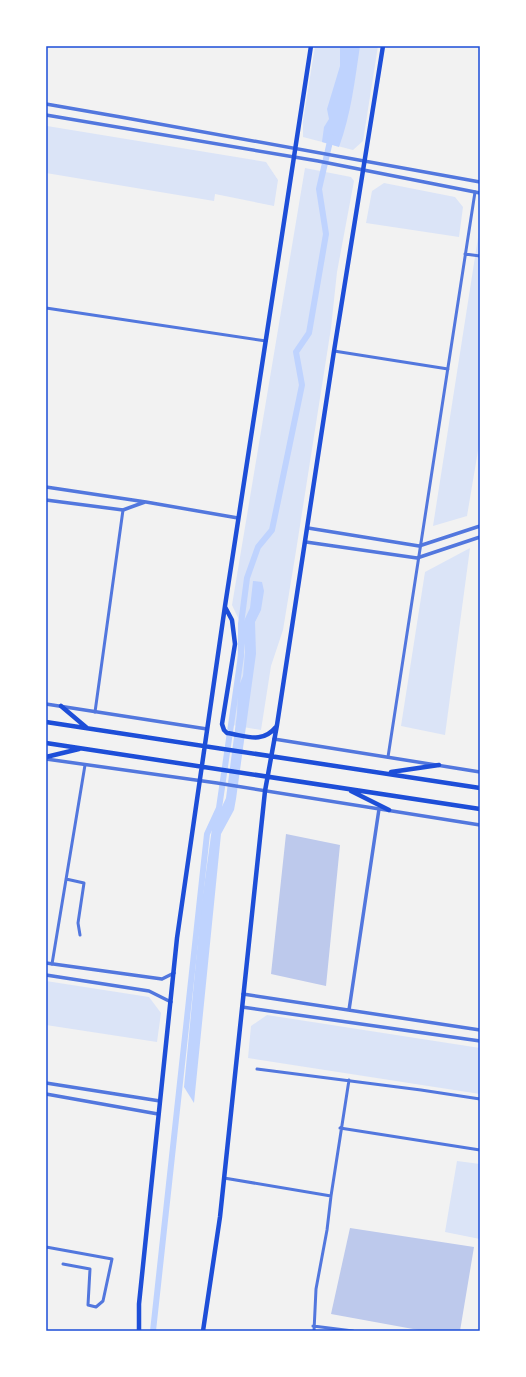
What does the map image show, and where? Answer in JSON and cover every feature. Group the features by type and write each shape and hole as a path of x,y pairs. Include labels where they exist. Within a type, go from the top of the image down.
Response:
{"main road":[{"path":"139,1331 139,1304 178,931 238,518 311,46"},
{"path":"203,1331 224,1178 265,792 306,542 334,351 383,46"},
{"path":"225,606 232,620 235,644 222,724 224,730 227,733 258,738 270,734 277,725"},
{"path":"61,706 87,728"},
{"path":"46,722 480,788"},
{"path":"46,743 253,776 480,809"},
{"path":"46,758 82,748"},
{"path":"386,773 439,765"},
{"path":"348,790 389,810"}],"street":[{"path":"46,104 296,147 319,153 480,182"},
{"path":"46,115 318,161 480,193"},
{"path":"388,757 417,558 475,192"},
{"path":"466,254 480,256"},
{"path":"46,308 266,341"},
{"path":"334,351 448,369"},
{"path":"46,487 238,518"},
{"path":"46,500 123,510 146,502"},
{"path":"95,712 123,510"},
{"path":"308,528 419,546 480,526"},
{"path":"306,542 417,558 480,538"},
{"path":"46,704 207,729"},
{"path":"274,739 480,772"},
{"path":"46,758 199,782 217,783 265,792 480,825"},
{"path":"52,964 85,765"},
{"path":"350,1010 379,809"},
{"path":"66,879 84,883 78,923 80,935"},
{"path":"46,963 162,979 174,973"},
{"path":"46,975 149,991 171,1002"},
{"path":"243,994 480,1030"},
{"path":"242,1007 480,1041"},
{"path":"257,1069 262,1068 480,1099"},
{"path":"314,1331 313,1326 316,1289 327,1230 330,1196 349,1080"},
{"path":"46,1083 160,1101"},
{"path":"46,1094 158,1114"},
{"path":"340,1128 480,1150"},
{"path":"224,1178 330,1196"},
{"path":"46,1247 112,1260 103,1301 96,1307 88,1305 90,1269 63,1264"},
{"path":"313,1326 353,1331"}],"shaded area":[{"path":"315,46 378,46 363,141 353,150 303,137 303,121"},
{"path":"47,126 266,162 278,180 274,206 215,194 214,201 46,173"},
{"path":"305,168 351,177 354,181 337,272 331,328 283,630 271,666 261,730 232,725 240,622 232,605"},
{"path":"384,183 455,197 463,207 459,237 366,223 372,191"},
{"path":"480,225 480,439 467,516 433,526"},
{"path":"470,548 445,735 401,726 425,572"},
{"path":"46,981 149,997 161,1013 157,1042 46,1025"},
{"path":"267,1015 480,1048 480,1094 248,1058 251,1026"},
{"path":"457,1161 480,1164 480,1239 445,1232"}],"water":[{"path":"340,46 360,46 350,110 339,147 322,142 324,127 329,119 327,109 340,66"},
{"path":"253,581 262,582 264,591 261,610 255,622 256,654 236,799 234,810 221,834 194,1103 184,1087 201,909 212,828 226,798 237,714 238,688 243,676 245,652 242,625 250,608"}],"building":[{"path":"286,834 340,845 326,986 271,974"},
{"path":"350,1228 474,1247 460,1331 424,1331 331,1314"}],"waterway":[{"path":"153,1331 207,834 219,808 241,656 241,624 247,578 258,547 272,530 302,385 296,352 309,333 326,234 319,189 331,137"}]}
